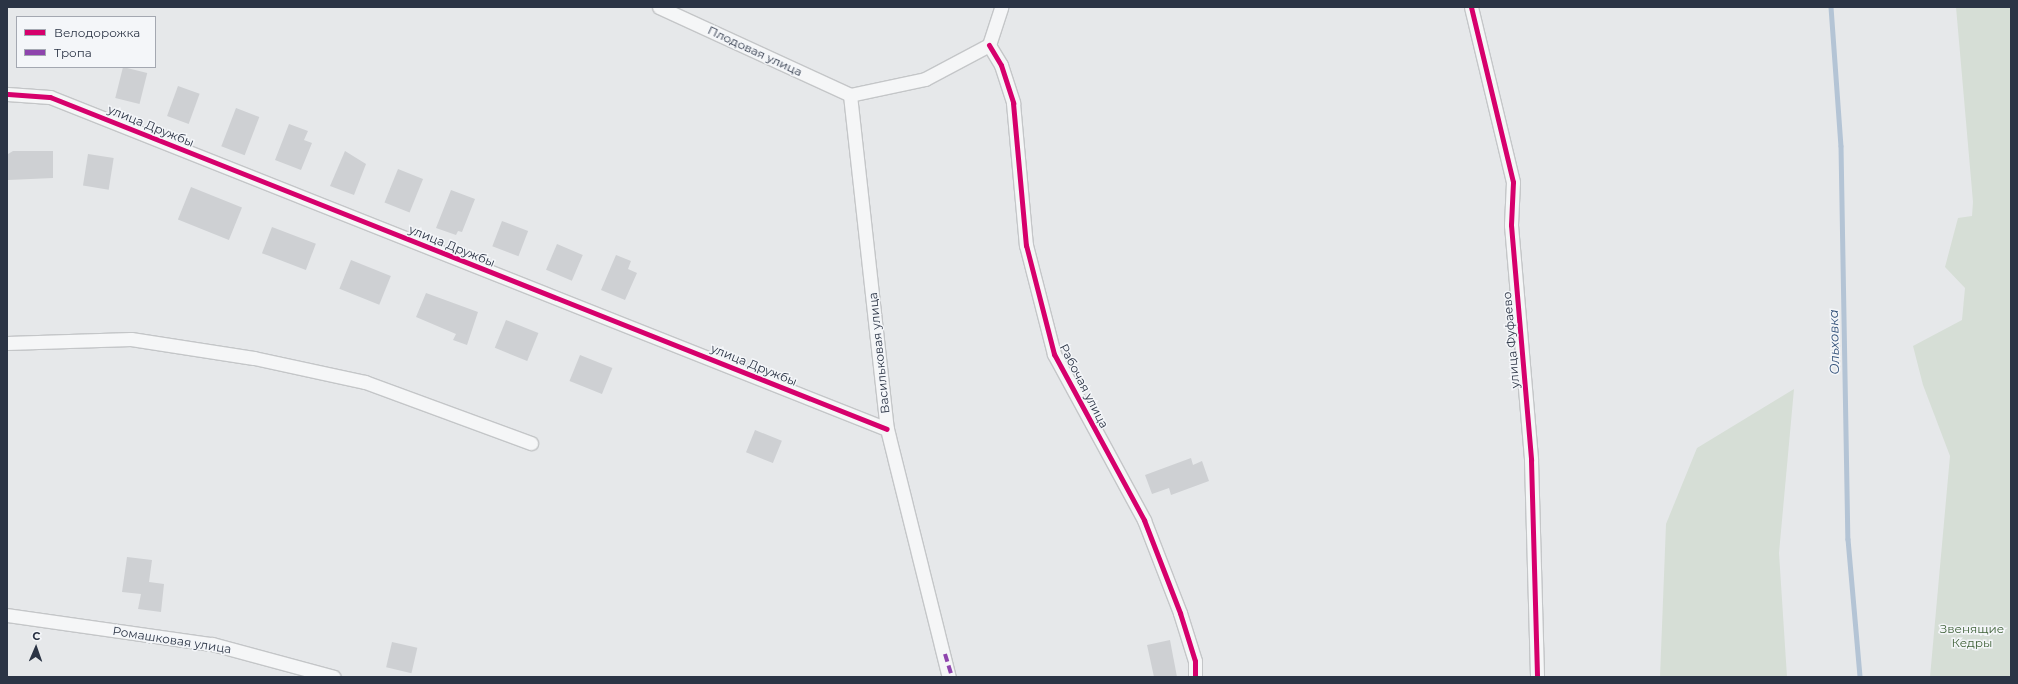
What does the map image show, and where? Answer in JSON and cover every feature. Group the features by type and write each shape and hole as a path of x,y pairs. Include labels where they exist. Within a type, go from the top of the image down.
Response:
{"street":[{"name":"Плодовая улица","path":"659,7 850,95"},
{"path":"850,95 925,80 990,45 1001,7"},
{"name":"улица Фуфаево","path":"1471,7 1513,182 1511,225 1532,460 1537,677"},
{"name":"Рабочая улица","path":"990,45 1001,65 1013,103 1026,245 1054,354 1144,520 1180,613 1195,660 1195,677"},
{"name":"улица Дружбы","path":"7,94 50,97 888,429"},
{"name":"Васильковая улица","path":"850,95 888,429 949,677"},
{"path":"7,343 130,339 254,358 365,382 531,443"},
{"name":"Ромашковая улица","path":"7,615 212,644 334,677"}],"green space":[{"name":"Звенящие Кедры","path":"1956,7 2011,7 2011,677 1930,677 1950,456 1923,385 1913,346 1962,320 1965,288 1945,267 1958,218 1972,216 1973,202"},
{"path":"1794,389 1779,553 1787,677 1660,677 1666,524 1697,448"}],"building":[{"path":"123,68 147,73 140,104 115,98"},
{"path":"178,86 200,94 189,124 167,116"},
{"path":"236,108 259,117 245,155 221,146"},
{"path":"289,124 308,131 304,140 312,143 301,170 275,160"},
{"path":"13,151 53,151 53,178 8,180 8,154"},
{"path":"345,151 366,164 354,195 330,186"},
{"path":"88,154 114,158 109,190 83,186"},
{"path":"398,169 423,179 410,212 385,202"},
{"path":"191,187 242,208 229,240 178,219"},
{"path":"451,190 475,199 462,232 458,231 456,235 436,228"},
{"path":"502,221 528,231 518,256 492,246"},
{"path":"272,227 316,244 306,270 262,253"},
{"path":"557,244 583,255 572,281 546,270"},
{"path":"616,255 631,261 628,269 637,273 625,300 601,290"},
{"path":"351,260 391,276 379,305 339,289"},
{"path":"426,293 478,312 467,345 453,340 456,334 416,317"},
{"path":"506,320 538,333 527,361 495,348"},
{"path":"580,355 612,368 602,394 570,381"},
{"path":"755,430 782,441 773,463 746,452"},
{"path":"1191,458 1193,465 1202,461 1209,481 1171,495 1169,488 1152,494 1145,475"},
{"path":"127,557 152,560 149,582 164,584 161,612 138,609 141,594 122,592"},
{"path":"1170,640 1177,677 1154,677 1147,645"},
{"path":"392,642 417,648 411,673 386,667"}],"waterway":[{"name":"Ольховка","path":"1831,7 1841,146 1848,539 1860,677"}],"marked path":[{"path":"945,654 952,677"}],"cycle path":[{"path":"1471,7 1513,182 1511,225 1531,460 1537,677"},
{"path":"989,45 1001,65 1013,103 1026,245 1054,354 1144,520 1180,613 1195,661 1195,677"},
{"path":"7,94 50,97 887,429"}]}
